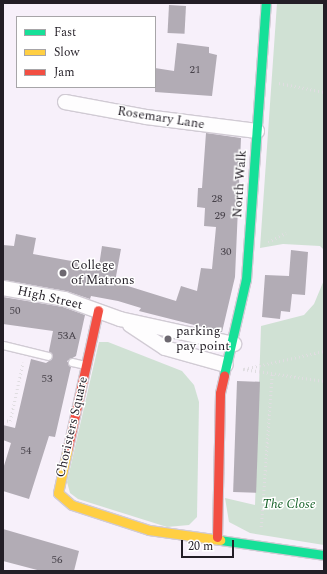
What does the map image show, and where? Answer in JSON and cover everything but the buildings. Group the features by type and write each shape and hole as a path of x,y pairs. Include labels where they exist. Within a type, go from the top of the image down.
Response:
{"street":[{"name":"North Walk","path":"226,366 234,344 246,279 266,3"},
{"name":"Rosemary Lane","path":"65,102 146,117 256,131"},
{"name":"High Street","path":"3,288 65,299 120,319"},
{"name":"Choristers Square","path":"98,310 58,494 72,505 149,530 217,537"},
{"path":"120,319 234,344"},
{"path":"120,319 165,348 226,366 220,393 217,537 324,555"}],"lane":[{"path":"3,345 48,356"},
{"path":"72,362 86,366"}],"path":[{"path":"261,80 324,92"},
{"path":"242,369 324,351"},
{"path":"3,420 10,421 25,354"},
{"path":"226,366 324,381"},
{"path":"260,545 272,374"}],"green space":[{"path":"277,3 324,3 324,250 320,246 283,244 260,248"},
{"name":"The Close","path":"324,280 324,545 250,533 229,522 225,498 255,505 261,326 304,315 314,304"},
{"path":"99,342 108,342 182,371 194,385 199,402 197,517 189,525 167,527 78,499 70,493 67,482"}],"traffic: fast":[{"path":"224,375 246,279 266,3"},
{"path":"220,540 324,555"}],"traffic: slow":[{"path":"68,447 58,493 72,505 149,530 220,540"}],"traffic: jam":[{"path":"68,447 98,310"},
{"path":"217,537 220,393 224,375"}],"place":[{"name":"College of Matrons","path":"63,273"},
{"name":"parking pay point","path":"168,339"}]}
